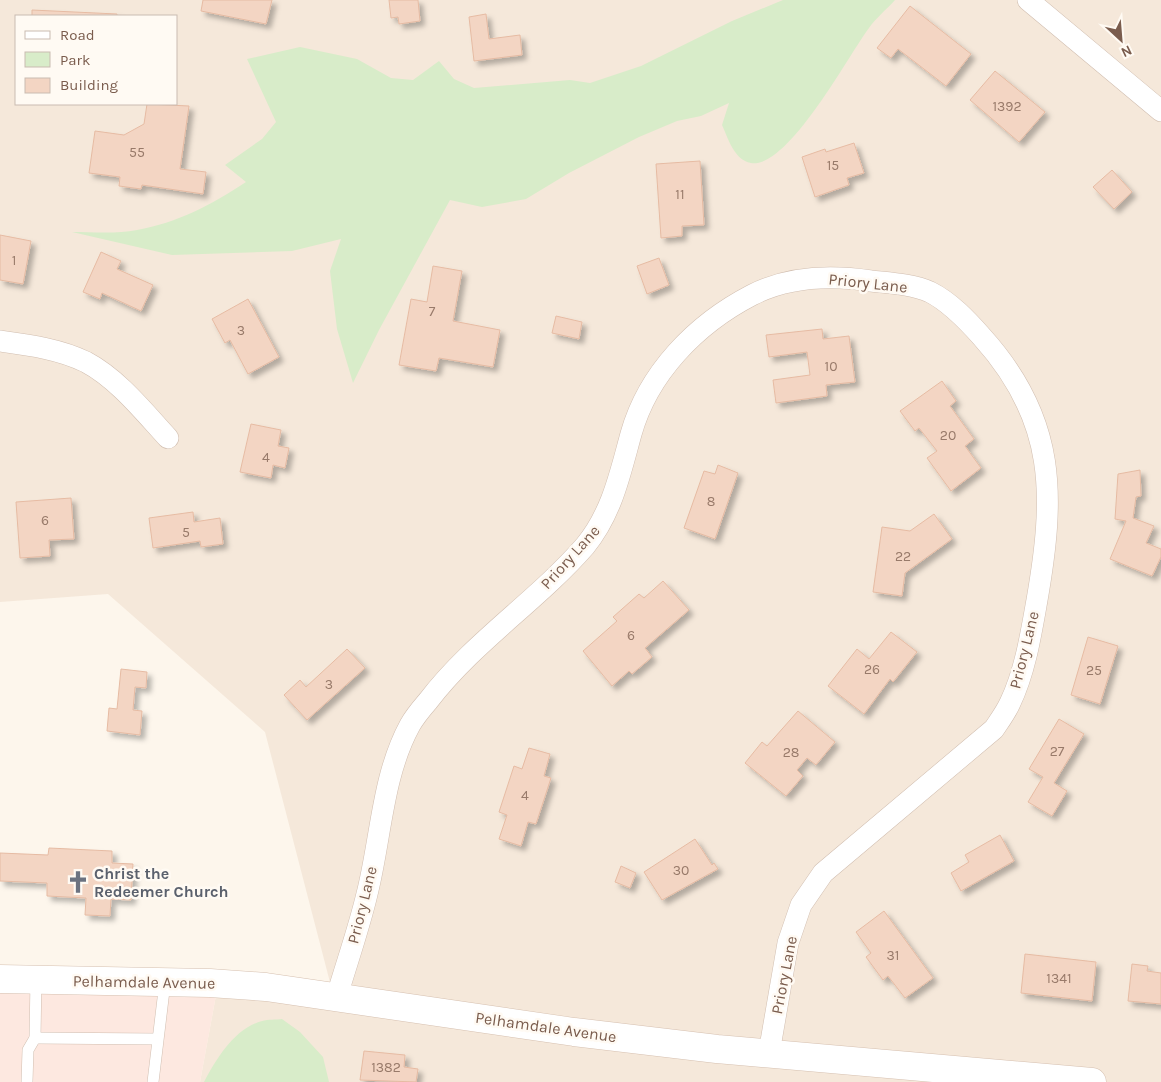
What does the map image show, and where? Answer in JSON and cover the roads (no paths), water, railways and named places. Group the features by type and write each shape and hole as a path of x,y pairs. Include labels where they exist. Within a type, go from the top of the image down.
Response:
{"street":[{"path":"1028,0 1161,111"},
{"name":"Priory Lane","path":"337,996 367,895 389,783 410,723 453,671 554,578 585,546 600,525 612,502 640,406 656,379 678,350 704,326 752,294 801,278 832,277 896,284 928,291 963,317 997,354 1024,395 1044,452 1048,477 1045,553 1025,659 1010,703 994,729 823,873 801,905 788,943 769,1053"},
{"path":"0,341 57,351 85,362 101,372 132,399 168,438"},
{"name":"Pelhamdale Avenue","path":"0,978 165,982 266,987 574,1032 717,1049 1032,1079 1092,1082"}],"lane":[{"path":"27,1082 28,1050 35,1038 36,979"},
{"path":"153,1082 165,982"},
{"path":"35,1038 157,1039"}],"place":[{"name":"Christ the Redeemer Church","path":"78,882"}]}
